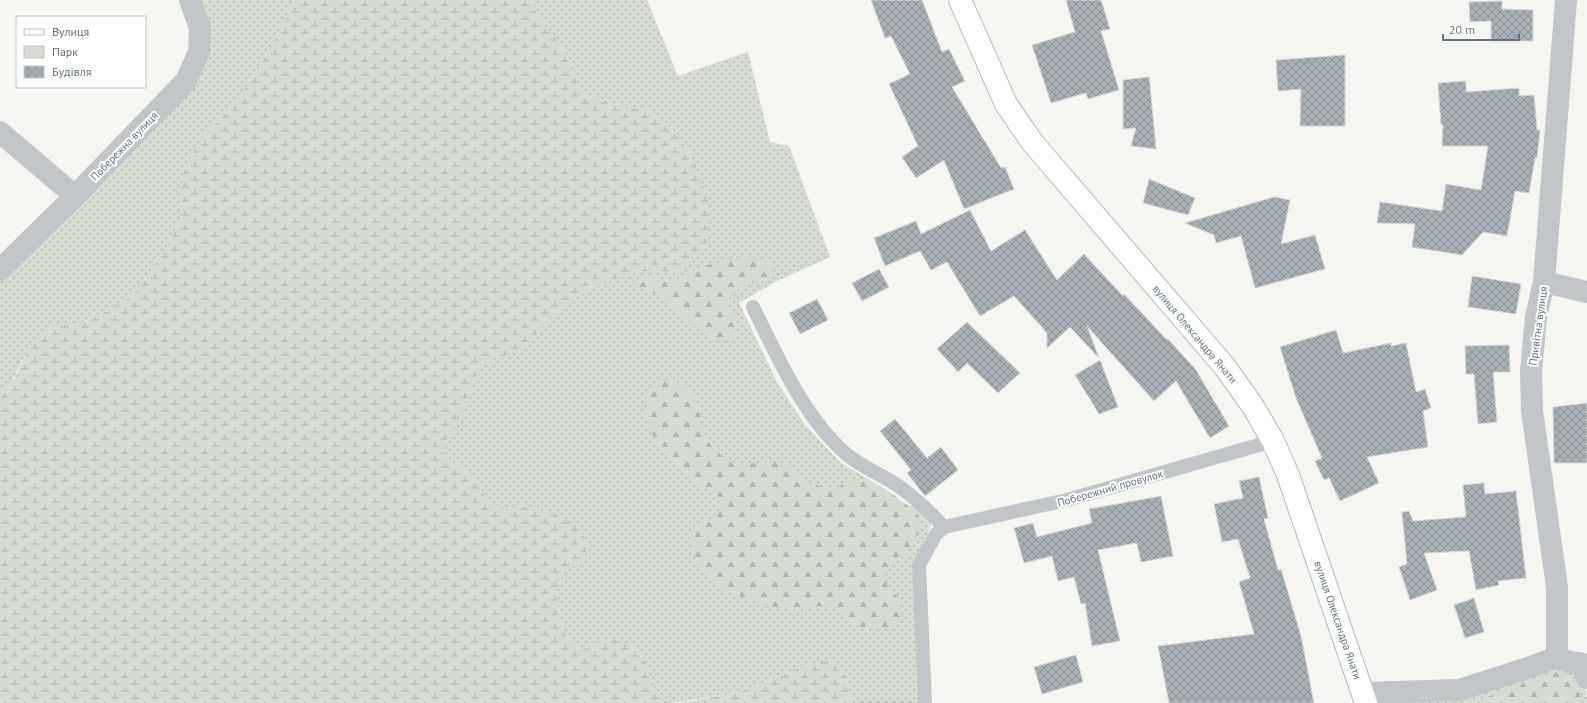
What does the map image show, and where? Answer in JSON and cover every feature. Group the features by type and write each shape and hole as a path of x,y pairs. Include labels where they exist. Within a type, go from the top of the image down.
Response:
{"street":[{"name":"Побережна вулиця","path":"0,270 75,196 186,81 199,52 200,28 190,0"},
{"name":"вулиця Олександра Янати","path":"960,0 1006,104 1032,142 1225,366 1254,408 1273,441 1288,475 1365,698"},
{"name":"Привітна вулиця","path":"1557,657 1556,587 1532,411 1531,372 1536,317 1544,282 1566,0"},
{"path":"0,132 75,196"},
{"path":"1544,282 1587,292"},
{"path":"1365,698 1460,690 1525,670 1557,657 1568,662 1583,664 1587,678"}],"lane":[{"path":"753,307 788,377 815,420 845,454 897,485 926,508 944,527 936,534 919,565 925,703"},
{"name":"Побережний провулок","path":"944,527 1067,500 1273,441"}],"green space":[{"path":"198,0 295,0 271,47 237,102 204,135 185,167 181,188 182,215 168,244 137,291 111,309 81,323 69,325 56,324 27,353 9,386 0,395 0,282 198,76"},
{"path":"295,0 531,0 538,17 557,40 572,66 579,88 590,97 608,103 645,109 671,127 691,154 707,196 710,227 703,253 679,272 642,271 590,288 566,304 546,322 533,339 518,351 486,364 474,379 459,423 447,439 444,452 451,461 463,469 477,483 488,501 505,510 521,506 531,507 551,513 570,522 578,529 584,536 587,544 585,559 565,571 556,592 558,608 565,634 573,646 583,650 597,641 607,639 613,639 634,645 646,663 654,688 670,703 0,703 0,395 15,378 26,354 43,333 56,324 69,325 81,323 111,309 137,291 168,244 182,215 181,188 185,167 204,135 237,102 271,47"},
{"path":"531,0 647,0 678,76 748,52 770,142 789,146 830,257 777,281 739,303 778,384 806,426 841,463 878,485 904,503 924,511 930,518 931,526 924,542 919,703 852,703 845,673 809,664 740,692 670,703 654,688 646,663 596,641 583,650 573,646 565,634 558,608 556,592 565,571 585,559 558,516 521,505 505,510 488,501 477,483 463,469 451,461 444,452 447,439 459,423 474,379 486,364 518,351 533,339 546,322 566,304 590,288 642,271 679,272 691,154 671,127 645,109 608,103 590,97 579,88 572,65 557,40 538,17"},
{"path":"747,257 768,262 774,269 773,275 767,281 752,283 735,292 729,300 726,308 735,318 737,329 735,338 721,342 709,339 670,305 667,299 636,286 634,282 645,277 667,279 679,278 704,266 722,261"},
{"path":"660,378 681,384 692,393 699,406 703,432 706,439 727,459 740,464 780,462 789,466 807,481 830,490 856,480 864,480 890,492 919,516 918,533 906,555 888,567 884,579 890,590 901,599 900,617 890,628 872,629 858,626 833,607 818,606 796,610 765,605 746,599 722,588 702,569 693,552 691,544 690,535 692,527 716,516 722,510 722,503 718,496 694,483 682,473 663,452 655,440 649,427 645,401 649,389"},
{"path":"832,661 845,673 852,703 677,703 740,692 809,664"},
{"path":"1555,666 1569,671 1579,678 1585,688 1587,703 1389,703"},
{"path":"1557,671 1568,676 1575,682 1582,703 1447,703 1476,701"}],"building":[{"path":"871,0 922,0 942,52 949,49 965,81 952,87 1001,168 1005,167 1014,189 964,209 944,160 916,178 902,157 918,146 889,84 910,74 891,36 885,38"},
{"path":"1066,0 1101,0 1110,29 1101,31 1119,90 1088,99 1086,93 1051,103 1032,45 1075,32"},
{"path":"1502,1 1502,9 1533,10 1533,41 1491,41 1491,21 1470,22 1469,2"},
{"path":"1345,55 1345,126 1300,126 1301,89 1278,91 1276,60"},
{"path":"1149,77 1156,149 1131,146 1136,128 1123,129 1123,80"},
{"path":"1466,81 1466,92 1519,88 1519,96 1534,95 1537,130 1540,130 1537,158 1535,158 1529,193 1515,191 1507,236 1483,232 1462,255 1412,247 1415,224 1377,223 1380,202 1442,211 1446,184 1481,190 1488,146 1442,146 1443,124 1441,125 1438,83"},
{"path":"1149,179 1195,198 1188,215 1143,203"},
{"path":"1274,197 1290,200 1281,244 1315,235 1325,269 1255,288 1241,236 1216,243 1214,235 1185,223"},
{"path":"970,210 991,251 1025,230 1057,280 1084,254 1123,296 1124,294 1167,340 1168,339 1196,370 1229,426 1210,438 1176,381 1154,401 1087,326 1099,358 1070,327 1047,348 1047,333 1014,296 980,316 947,262 931,270 920,251 885,266 874,238 916,221 921,234"},
{"path":"879,269 889,287 862,301 852,283"},
{"path":"1472,276 1521,284 1516,314 1468,307"},
{"path":"817,299 828,320 800,334 789,313"},
{"path":"967,322 1020,373 998,393 967,363 958,372 937,349"},
{"path":"1336,330 1343,353 1391,343 1391,346 1406,343 1416,392 1425,389 1431,408 1423,411 1428,447 1367,457 1379,483 1340,501 1329,478 1324,480 1315,461 1322,458 1296,398 1280,347"},
{"path":"1509,345 1510,372 1493,372 1497,422 1478,424 1474,374 1466,374 1465,346"},
{"path":"1100,360 1118,407 1099,414 1075,375"},
{"path":"1587,403 1587,463 1554,463 1553,407"},
{"path":"895,419 927,458 941,447 958,470 925,496 907,473 911,470 880,431"},
{"path":"1259,477 1268,518 1264,519 1278,570 1281,569 1301,636 1314,703 1169,703 1158,646 1254,634 1239,582 1250,578 1238,539 1222,542 1214,504 1243,498 1239,481"},
{"path":"1484,483 1485,494 1516,491 1526,578 1498,581 1499,585 1476,590 1469,551 1424,553 1437,590 1410,600 1399,567 1407,564 1402,512 1409,511 1413,521 1466,517 1463,485"},
{"path":"1161,496 1173,556 1141,562 1137,543 1098,550 1120,641 1092,646 1085,603 1081,604 1074,577 1058,581 1052,556 1024,563 1014,528 1033,523 1037,537 1092,523 1089,509"},
{"path":"1474,598 1484,632 1465,638 1454,605"},
{"path":"1076,655 1083,682 1042,694 1034,667"}]}
